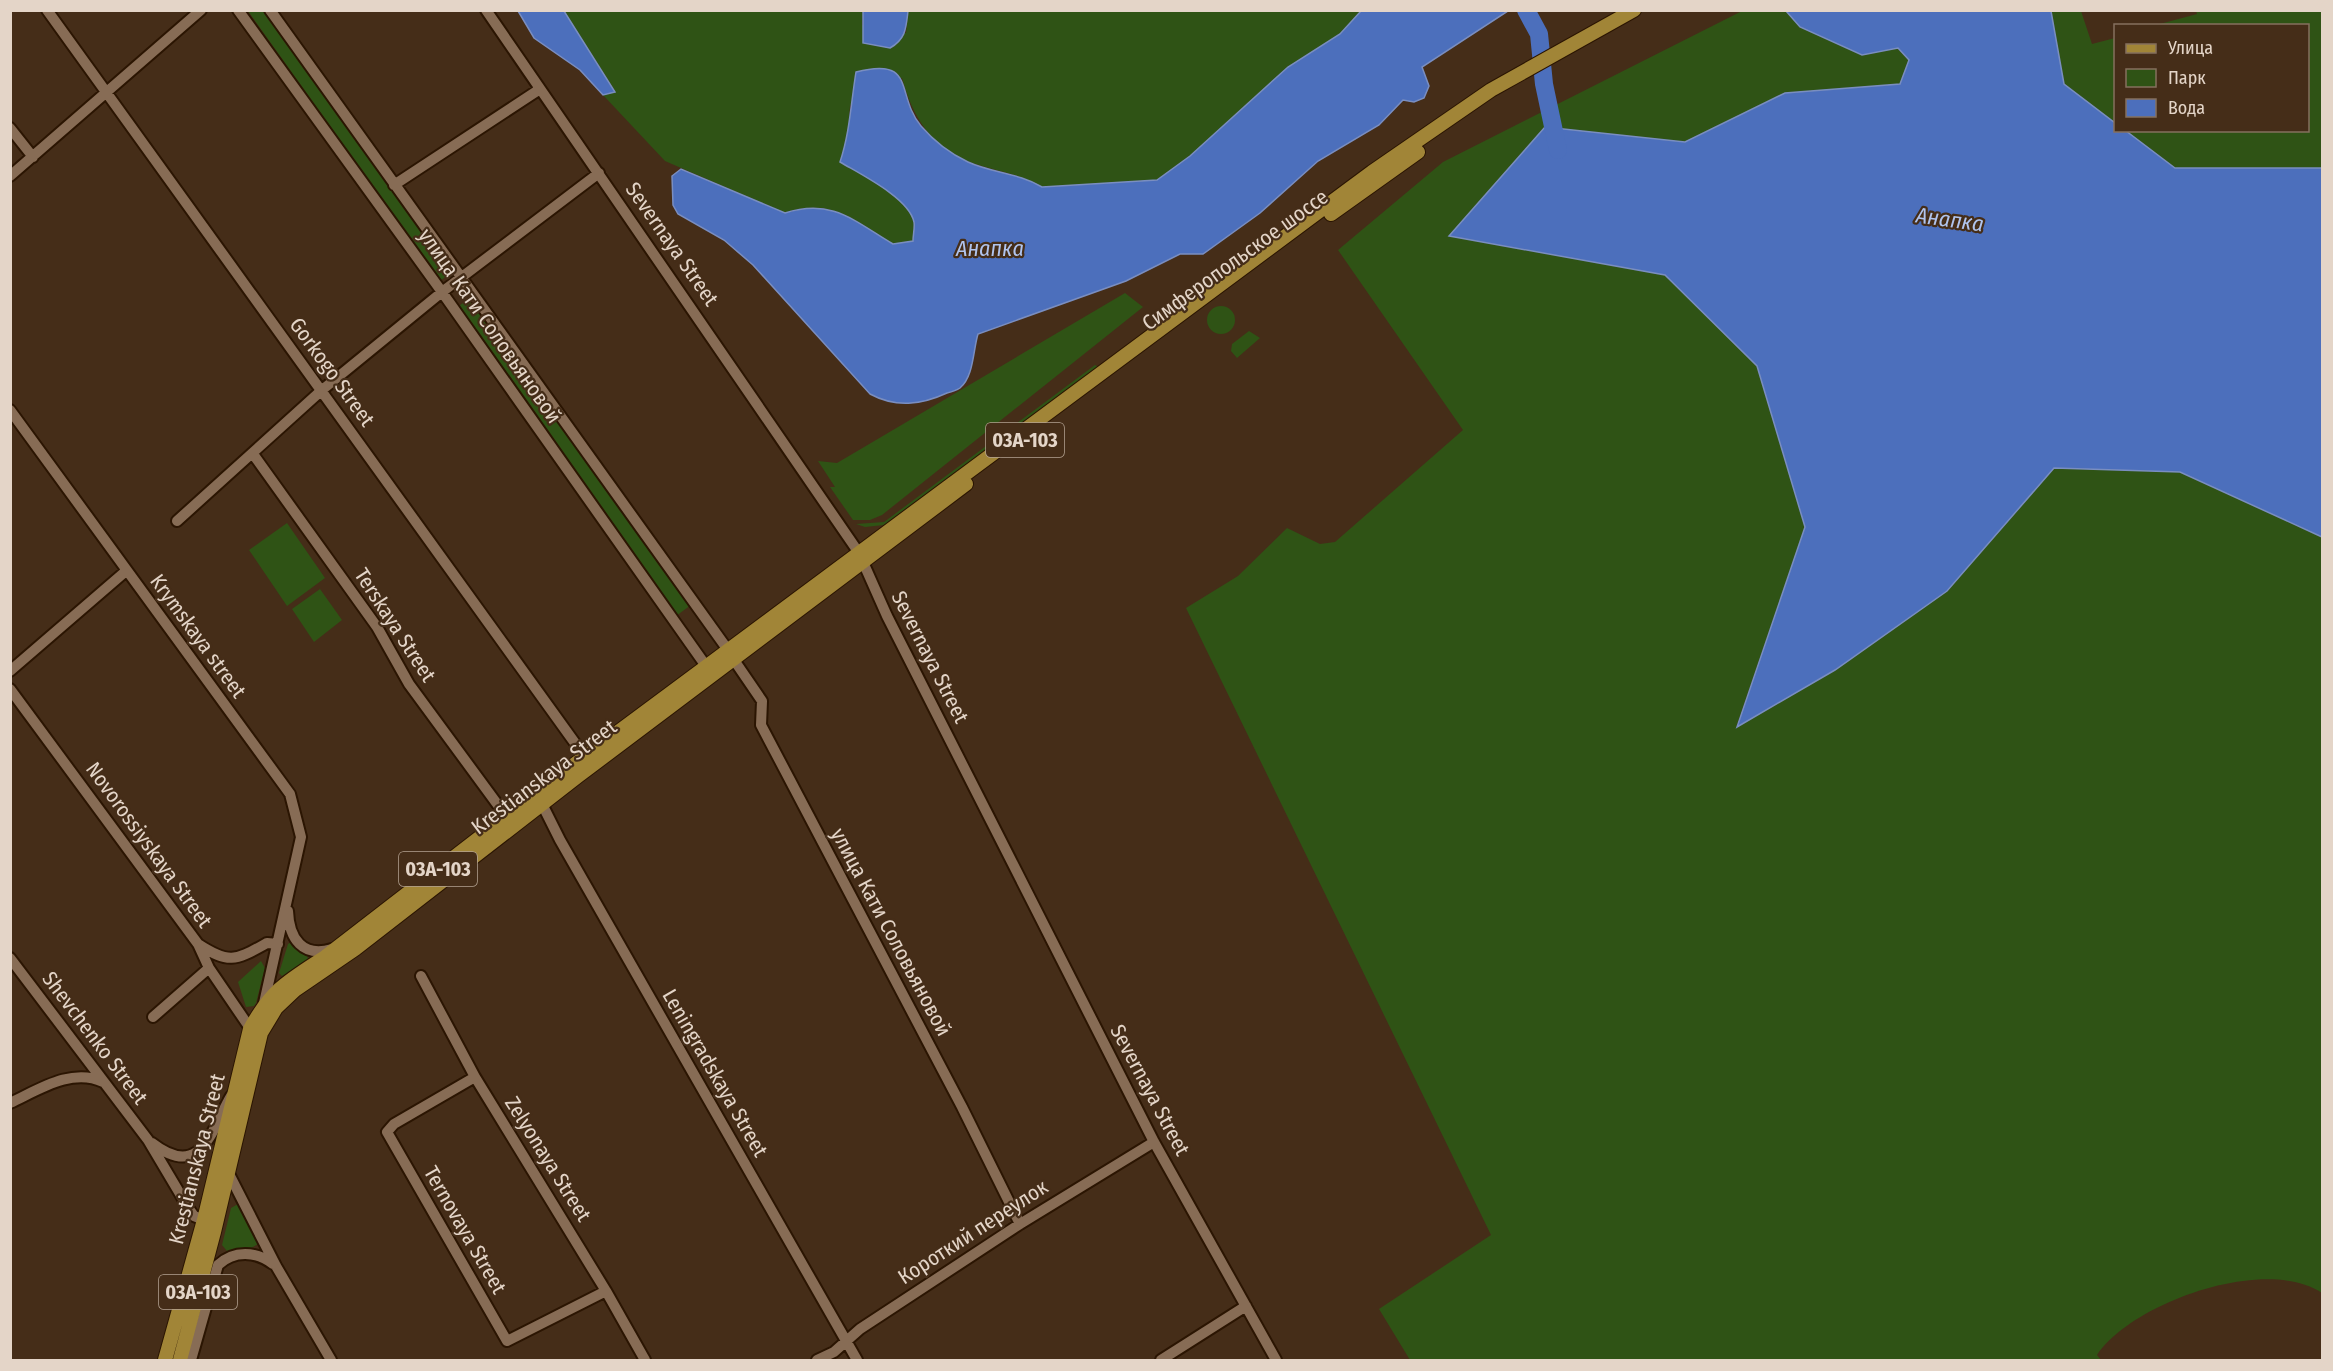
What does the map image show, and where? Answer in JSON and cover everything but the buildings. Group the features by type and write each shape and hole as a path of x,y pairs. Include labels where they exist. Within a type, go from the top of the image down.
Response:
{"main road":[{"name":"Симферопольское шоссе","path":"1578,44 1634,10"},
{"name":"Симферопольское шоссе","path":"861,558 1222,290 1525,73 1647,10"},
{"name":"Krestianskaya Street","path":"180,1360 235,1091 257,1034 276,1008 295,990 355,949 731,655 861,558"},
{"name":"Krestianskaya Street","path":"165,1360 228,1172 264,1004 284,984 338,947 506,816 706,666 731,655"}],"street":[{"name":"Gorkogo Street","path":"47,10 585,757"},
{"path":"10,176 201,10"},
{"name":"улица Кати Соловьяновой","path":"238,10 442,292 706,666"},
{"name":"улица Кати Соловьяновой","path":"270,10 762,701 761,725 962,1107 1020,1224"},
{"name":"Severnaya Street","path":"486,10 861,558 897,635 1154,1142 1276,1360"},
{"path":"394,185 540,89"},
{"path":"10,128 33,157"},
{"path":"177,521 322,390 442,292 599,173"},
{"name":"Krymskaya street","path":"10,410 290,794 301,837 264,1004"},
{"name":"Terskaya Street","path":"253,454 377,627 409,684 506,816"},
{"path":"10,671 126,571"},
{"name":"Novorossiyskaya Street","path":"10,689 198,944 209,968 257,1034"},
{"name":"Leningradskaya Street","path":"542,804 560,840 857,1360"},
{"name":"Krymskaya street","path":"288,903 288,921 299,944 312,952 338,947"},
{"path":"198,944 212,953 228,958 253,953 267,943 278,944"},
{"name":"Shevchenko Street","path":"10,958 148,1140 194,1216 210,1222"},
{"path":"153,1017 209,968"},
{"name":"Zelyonaya Street","path":"421,976 475,1077 606,1291 645,1360"},
{"path":"10,1103 74,1077 86,1076 104,1083"},
{"name":"Ternovaya Street","path":"475,1077 394,1124 387,1132 507,1341 606,1291"},
{"name":"Shevchenko Street","path":"148,1140 171,1155 189,1155 200,1150 213,1136 221,1113 235,1091"},
{"name":"Короткий переулок","path":"818,1360 834,1352 860,1329 1020,1224 1154,1142"},
{"path":"228,1172 276,1266 331,1360"},
{"path":"191,1360 218,1265 235,1254 254,1254 264,1257 276,1266"},
{"path":"1161,1360 1246,1306"}],"green space":[{"path":"248,11 264,11 452,272 440,281"},
{"path":"564,11 863,11 862,25 906,33 908,11 1361,11 1340,34 1288,67 1190,156 1157,180 1042,187 1017,176 972,163 946,150 926,130 906,92 902,78 850,105 848,137 840,161 894,195 910,213 914,222 913,241 893,245 842,214 816,208 785,213 665,161 603,95 615,91"},
{"path":"1742,11 1786,11 1800,27 1862,55 1897,48 1909,60 1900,84 1785,93 1685,142 1545,127 1449,236 1665,275 1757,366 1805,527 1737,725 1947,591 2054,468 2180,472 2322,537 2322,1293 2297,1283 2268,1279 2235,1282 2201,1290 2139,1318 2114,1336 2097,1355 2101,1360 1410,1360 1379,1309 1491,1235 1186,608 1238,576 1287,528 1320,544 1335,542 1463,430 1338,250 1443,162"},
{"path":"2051,11 2081,11 2092,44 2114,38 2114,122 2063,84"},
{"path":"2196,11 2322,11 2322,168 2175,168 2127,132 2309,132 2309,24 2160,24 2197,14"},
{"path":"1125,293 1143,307 882,515 870,520 853,520 830,487 835,487 818,461 837,463"},
{"path":"470,298 691,605 676,616 456,308"},
{"path":"1221,306 1231,310 1235,320 1231,330 1221,334 1211,330 1207,320 1211,310"},
{"path":"1249,331 1260,338 1237,358 1231,351 1232,344"},
{"path":"1095,365 1102,369 884,525 865,527 856,524 884,522"},
{"path":"287,523 325,578 287,606 249,550"},
{"path":"320,589 342,620 314,642 292,609"},
{"path":"293,941 307,954 308,960 282,976 279,973 288,944"},
{"path":"261,961 265,968 256,1003 254,1006 246,1007 238,982"},
{"path":"238,1204 260,1243 251,1248 227,1251 222,1245 231,1208"}],"water":[{"path":"518,11 564,11 615,92 603,95 580,70 534,38"},
{"path":"863,11 908,11 906,28 902,37 890,48 863,43"},
{"name":"Анапка","path":"1361,11 1508,11 1422,67 1429,86 1424,98 1414,102 1403,100 1379,125 1318,161 1260,213 1203,254 1180,254 1126,281 978,334 971,370 965,383 960,388 928,400 899,403 870,394 753,265 724,240 678,214 673,205 672,176 681,169 785,213 816,208 830,210 854,220 893,244 913,241 914,222 903,204 871,180 840,162 848,128 856,72 875,68 888,69 897,74 902,81 913,114 921,126 949,151 977,166 1024,179 1042,187 1157,180 1190,156 1288,67 1340,34"},
{"path":"1786,11 2051,11 2064,84 2114,122 2114,132 2127,132 2175,168 2322,168 2322,537 2180,472 2054,468 1947,591 1835,670 1737,727 1805,527 1757,366 1665,275 1449,236 1545,127 1685,142 1785,93 1900,84 1909,60 1898,48 1862,55 1800,27"}],"waterway":[{"path":"1526,10 1539,34 1544,84 1558,150"}]}
